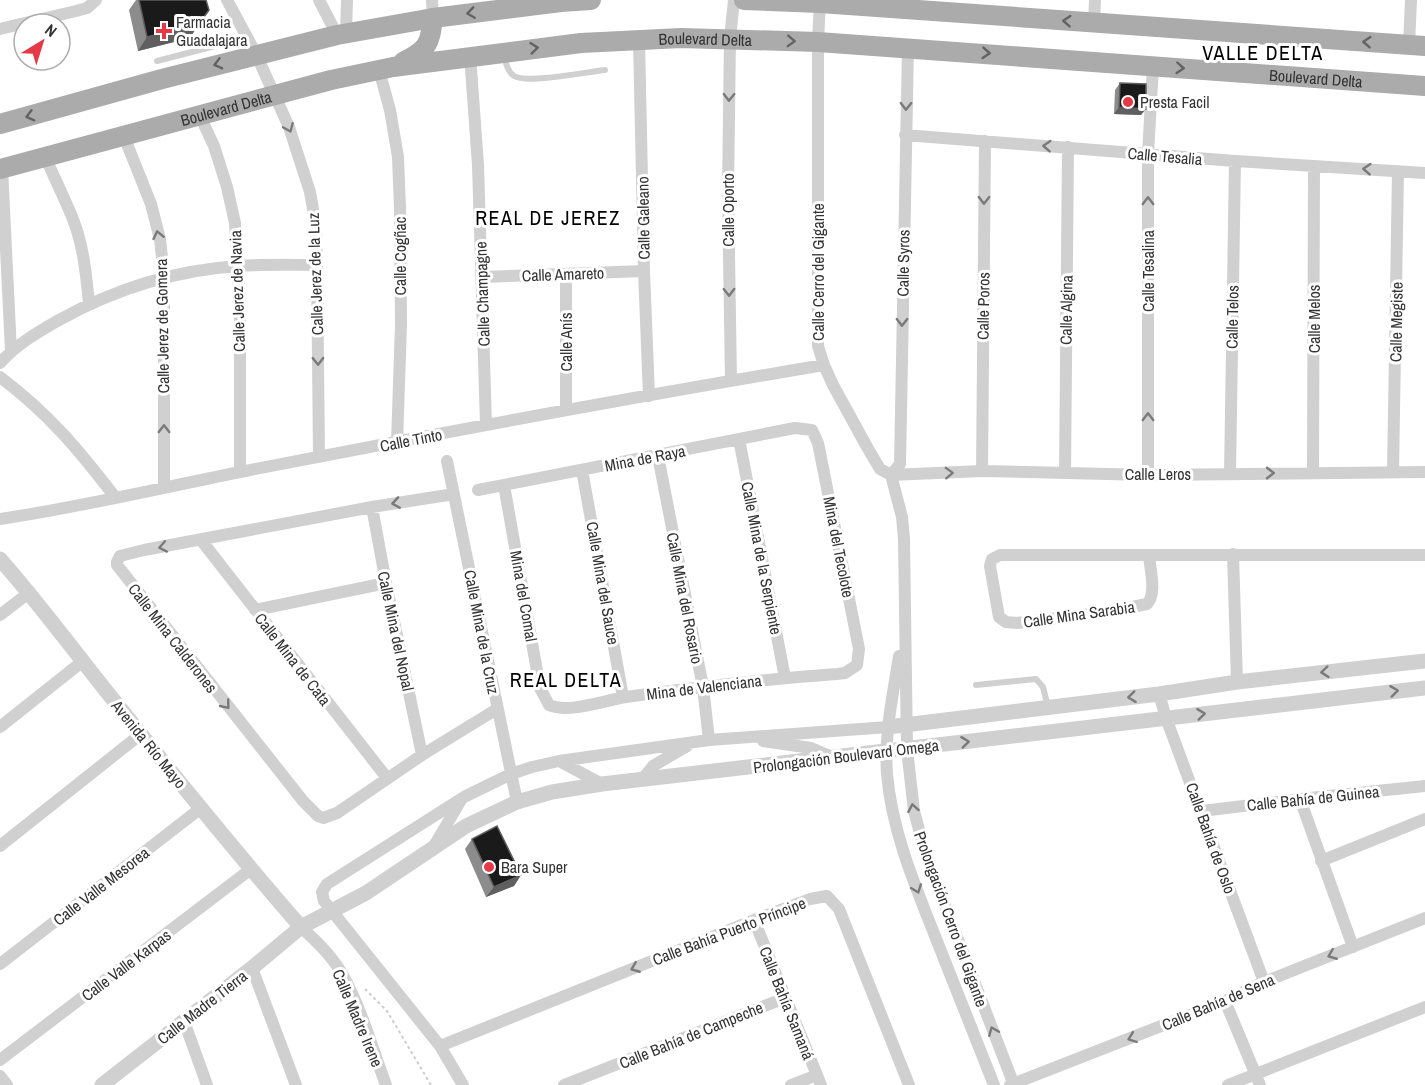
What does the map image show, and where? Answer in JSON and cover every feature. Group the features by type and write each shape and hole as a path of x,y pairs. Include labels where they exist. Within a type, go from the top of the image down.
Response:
{"main road":[{"path":"0,124 181,64 256,54 342,34 433,9 591,0"},
{"path":"744,0 820,2 1417,46"},
{"path":"386,68 427,47 430,40 433,9"},
{"name":"Boulevard Delta","path":"1,169 331,80 386,68 470,55 581,43 730,38 818,42 1425,86"}],"street":[{"path":"0,29 76,12 87,8 96,0"},
{"name":"Calle Jerez de la Luz","path":"227,0 256,54 289,128 310,192 316,226 319,457"},
{"path":"319,0 342,34"},
{"path":"342,34 347,0"},
{"name":"Calle Oporto","path":"731,381 728,192 730,38 734,0"},
{"path":"1094,23 1095,0"},
{"path":"1411,0 1417,46"},
{"name":"Calle Cerro del Gigante","path":"820,2 818,346 824,365 880,469 891,474 902,517 907,749"},
{"name":"Calle Galeano","path":"639,40 649,396"},
{"name":"Calle Syros","path":"891,474 900,464 908,47"},
{"name":"Calle Champagne","path":"470,55 483,277 486,425"},
{"name":"Calle Tesalina","path":"1148,475 1148,154 1153,66"},
{"name":"Calle Cogñac","path":"386,68 398,157 400,208 401,324 397,443"},
{"name":"Calle Jerez de Navia","path":"200,116 227,187 235,223 239,266 240,472"},
{"name":"Calle Jerez de Gomera","path":"123,135 151,204 160,240 164,277 164,488"},
{"name":"Calle Tesalia","path":"905,135 1235,161 1425,173"},
{"name":"Calle Poros","path":"982,471 985,141"},
{"name":"Calle Algina","path":"1065,473 1068,147"},
{"path":"45,156 71,213 81,245 89,304"},
{"name":"Calle Telos","path":"1230,474 1235,161"},
{"name":"Calle Melos","path":"1313,473 1314,166"},
{"path":"1,169 11,351"},
{"name":"Calle Megiste","path":"1393,472 1398,171"},
{"path":"0,363 11,351 39,332 89,304 164,277 239,266 317,265"},
{"name":"Calle Amareto","path":"483,277 644,271"},
{"name":"Calle Anís","path":"566,274 566,409"},
{"name":"Calle Tinto","path":"0,519 69,508 240,472 566,409 824,365"},
{"path":"0,376 30,399 62,430 115,497"},
{"name":"Mina de Raya","path":"478,490 801,427 812,430"},
{"name":"Mina del Tecolote","path":"812,430 818,442 859,649 857,665"},
{"name":"Calle Mina de la Serpiente","path":"739,439 785,678"},
{"name":"Calle Mina del Rosario","path":"658,456 703,687 709,740"},
{"name":"Calle Mina de la Cruz","path":"447,461 517,802"},
{"name":"Calle Mina del Sauce","path":"582,470 623,697"},
{"name":"Calle Leros","path":"891,474 982,471 1148,475 1425,472"},
{"name":"Mina del Comal","path":"504,485 540,688 549,705"},
{"name":"Calle Mina Calderones","path":"454,494 372,507 129,554 118,558 117,565 303,801 318,816 324,818 337,813 422,755 497,709"},
{"name":"Calle Mina del Nopal","path":"372,507 422,755"},
{"name":"Calle Mina de Cata","path":"201,540 387,778"},
{"path":"1233,554 1237,682"},
{"name":"Calle Mina Sarabia","path":"1149,555 1152,592 1147,604 1107,612 1017,623 1006,622 999,617 990,566 995,557 1006,555 1233,554 1425,555"},
{"name":"Avenida Río Mayo","path":"0,559 30,592 141,734 301,927"},
{"path":"255,610 386,583"},
{"path":"0,615 30,592"},
{"name":"Calle Cerro del Gigante","path":"886,751 904,629"},
{"path":"0,727 83,661"},
{"name":"Prolongación Boulevard Omega","path":"328,906 322,892 327,884 464,797 511,774 559,761 709,740 888,727 1159,694 1237,682 1425,661"},
{"name":"Mina de Valenciana","path":"549,705 562,708 623,697 703,687 845,673 857,665"},
{"name":"Prolongación Boulevard Omega","path":"301,927 328,906 366,893 466,826 517,802 552,792 602,784 1425,688"},
{"name":"Calle Bahía de Oslo","path":"1159,694 1264,982"},
{"path":"0,846 141,734"},
{"path":"748,737 811,748 832,757"},
{"path":"641,781 653,766 695,742"},
{"name":"Prolongación Cerro del Gigante","path":"907,749 914,811 927,859 1013,1084"},
{"name":"Prolongación Cerro del Gigante","path":"886,751 893,815 903,852 994,1085"},
{"path":"559,761 602,784"},
{"name":"Calle Bahía de Guinea","path":"1202,811 1425,786"},
{"path":"434,846 444,826 464,797"},
{"path":"1300,799 1353,947"},
{"name":"Calle Valle Mesorea","path":"0,964 201,808"},
{"path":"1321,861 1425,819"},
{"name":"Calle Valle Karpas","path":"0,1060 251,869"},
{"name":"Calle Bahía Puerto Príncipe","path":"440,1046 754,920 827,896 833,901 844,920 909,1085"},
{"path":"328,906 440,1046 463,1085"},
{"name":"Calle Bahía de Sena","path":"1013,1084 1225,1001 1264,982 1425,918"},
{"name":"Calle Bahía Samaná","path":"754,920 819,1080"},
{"name":"Calle Madre Tierra","path":"110,1082 301,927"},
{"name":"Calle Madre Irene","path":"301,927 316,941 341,972 359,1012 386,1085"},
{"path":"252,968 296,1085"},
{"name":"Calle Bahía de Campeche","path":"564,1085 785,998"},
{"path":"1225,1001 1257,1079"},
{"path":"1228,1085 1257,1079 1425,1007"},
{"path":"184,1021 207,1085"},
{"path":"0,1076 7,1085"},
{"path":"792,1085 819,1080"}],"lane":[{"path":"157,61 181,64 215,46"},
{"path":"503,51 508,70 516,77 529,80 605,70"},
{"path":"976,685 1036,679 1043,687 1048,707"}],"path":[{"path":"341,972 358,983 387,1011 431,1085"}],"building":[{"name":"Farmacia Guadalajara","path":"139,0 206,0 209,10 199,24 147,37"},
{"path":"1120,83 1146,84 1146,109 1119,107"},
{"path":"497,826 521,875 494,887 472,839"}],"place":[{"name":"Farmacia Guadalajara","path":"164,31"},
{"name":"Presta Facil","path":"1128,102"},
{"name":"Bara Super","path":"489,867"}],"district":[{"name":"VALLE DELTA","path":"1263,52"},
{"name":"REAL DE JEREZ","path":"548,217"},
{"name":"REAL DELTA","path":"566,679"}]}
